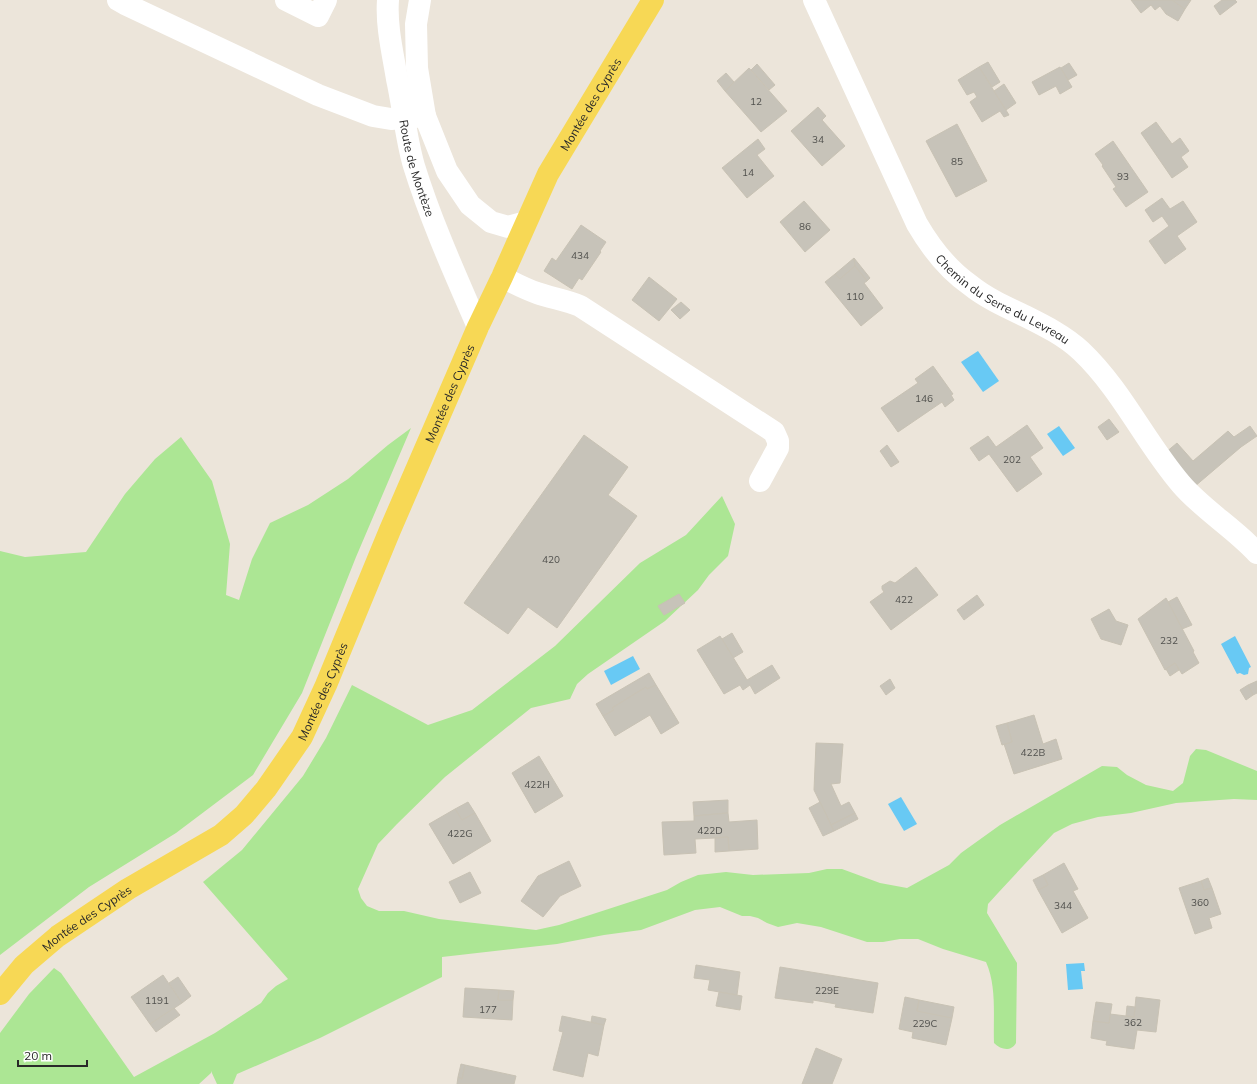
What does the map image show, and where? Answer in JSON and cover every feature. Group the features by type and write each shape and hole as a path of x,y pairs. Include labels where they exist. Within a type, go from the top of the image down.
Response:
{"main road":[{"name":"Montée des Cyprès","path":"0,994 24,965 58,936 128,889 221,835 244,815 266,789 302,737 478,327 548,174 653,0"}],"street":[{"path":"118,0 132,8 318,95 373,116 391,119 415,118"},
{"path":"286,0 318,16 326,0"},
{"name":"Route de Montèze","path":"388,0 390,30 415,118 447,171 470,205 491,222 508,227 526,222"},
{"name":"Route de Montèze","path":"420,0 416,24 418,68 414,164 428,210 478,327"},
{"name":"Chemin du Serre du Levreau","path":"814,0 914,217 928,242 945,264 970,285 994,300 1060,334 1081,351 1122,400 1181,485 1247,542 1257,553"},
{"path":"502,277 522,288 538,294 580,306 774,432 778,441 778,448 760,481"}],"green space":[{"path":"411,428 356,557 302,693 253,775 176,833 89,887 0,955 0,551 25,557 86,552 125,494 155,459 181,437 212,481 230,544 226,595 239,600 252,559 270,523 308,505 348,479 388,445"},
{"path":"722,496 735,524 728,556 709,575 698,590 665,621 588,674 577,684 570,699 531,708 445,777 378,844 358,889 361,898 367,906 379,911 404,911 439,919 536,930 559,925 667,890 698,875 726,872 753,875 809,873 827,869 842,869 880,883 907,888 949,865 961,853 1000,825 1102,766 1117,767 1127,775 1146,785 1173,791 1183,783 1190,756 1196,749 1206,750 1257,771 1257,800 1234,799 1176,803 1131,813 1098,817 1072,824 1054,833 988,904 987,913 1017,963 1016,1043 1009,1049 1000,1047 994,1043 993,991 992,981 986,962 943,949 918,939 867,942 821,927 797,923 778,927 758,918 742,916 720,907 695,910 641,930 557,944 442,957 442,977 320,1038 237,1074 233,1084 217,1084 211,1071 211,1073 199,1084 0,1084 0,1033 29,994 54,968 61,973 134,1077 215,1033 261,1003 268,993 288,979 203,882 242,850 303,776 326,738 352,685 428,725 472,710 555,646 640,563 686,535"}],"water":[{"path":"978,351 999,381 983,392 961,362"},
{"path":"1059,426 1075,448 1063,456 1047,434"},
{"path":"1235,636 1251,667 1249,668 1248,674 1237,674 1221,644"},
{"path":"633,656 640,669 611,685 604,671"},
{"path":"901,797 917,824 904,831 888,804"},
{"path":"1084,963 1085,971 1081,971 1083,989 1068,990 1066,964"}],"building":[{"path":"1131,0 1172,0 1185,9 1178,21 1166,14 1160,6 1155,10 1151,5 1141,13"},
{"path":"1172,0 1191,0 1185,9"},
{"path":"1222,0 1235,0 1237,2 1220,15 1214,6"},
{"path":"988,62 1000,82 992,87 979,67"},
{"path":"1069,63 1077,75 1068,80 1061,68"},
{"path":"757,64 775,85 769,90 751,70"},
{"path":"979,67 1009,115 1004,117 1000,111 982,122 970,102 977,97 974,92 967,95 958,80"},
{"path":"1060,67 1072,87 1060,94 1056,86 1039,95 1032,82"},
{"path":"749,68 787,111 761,132 725,91"},
{"path":"726,73 734,82 725,91 717,81"},
{"path":"1004,84 1016,103 1006,110 994,91"},
{"path":"818,107 826,116 822,120 845,146 822,166 791,131"},
{"path":"1156,122 1172,144 1180,138 1189,151 1181,157 1188,167 1172,178 1141,133"},
{"path":"957,124 987,181 956,197 926,141"},
{"path":"758,139 765,149 757,155 774,176 747,198 722,168"},
{"path":"1113,141 1148,192 1126,207 1113,189 1116,187 1095,154"},
{"path":"1162,198 1170,209 1183,201 1197,222 1177,236 1186,249 1165,264 1149,241 1169,226 1162,216 1153,222 1145,210"},
{"path":"804,201 830,230 805,252 780,222"},
{"path":"581,225 606,242 582,280 579,278 572,289 544,271 552,258 556,261"},
{"path":"854,258 855,266 840,279 835,274"},
{"path":"854,258 870,278 867,281 855,266"},
{"path":"855,266 867,281 864,283 883,308 861,326 825,282 835,274 840,279"},
{"path":"649,277 677,299 659,321 632,300"},
{"path":"681,302 690,310 680,319 671,310"},
{"path":"933,366 953,394 951,395 954,400 945,407 942,402 898,432 881,408 918,383 915,379"},
{"path":"1109,419 1119,432 1107,440 1098,427"},
{"path":"1027,425 1043,448 1030,457 1042,474 1017,492 989,454 979,461 970,448 988,436 996,447"},
{"path":"1250,426 1257,436 1241,447 1194,487 1165,453 1177,443 1193,461 1228,431 1234,437"},
{"path":"584,435 628,467 608,495 637,516 557,628 528,607 508,634 464,603"},
{"path":"887,445 899,462 891,467 880,451"},
{"path":"916,567 938,595 891,630 870,602 884,592 882,586 890,581 895,583"},
{"path":"679,594 685,603 664,615 658,606"},
{"path":"977,595 984,605 964,620 957,610"},
{"path":"1177,597 1192,625 1182,629 1168,602"},
{"path":"1166,598 1199,663 1182,674 1175,663 1165,670 1138,619"},
{"path":"1109,609 1116,621 1128,625 1121,645 1101,639 1091,619"},
{"path":"732,633 743,652 733,658 722,639"},
{"path":"720,636 747,680 772,665 780,678 755,694 750,685 743,690 740,685 724,694 697,650"},
{"path":"1175,663 1179,670 1170,676 1166,669"},
{"path":"649,673 656,685 647,689 646,687 612,708 614,710 603,716 596,704"},
{"path":"890,679 895,688 886,695 880,686"},
{"path":"1257,681 1257,693 1253,695 1248,685"},
{"path":"656,685 679,723 661,734 650,715 615,736 603,716 614,710 612,708 646,687 647,689"},
{"path":"1248,685 1253,695 1246,700 1240,690"},
{"path":"1034,715 1043,744 1056,739 1062,759 1014,774 1004,744 1012,742 1007,723"},
{"path":"1007,723 1012,742 1002,745 996,726"},
{"path":"816,743 843,744 840,783 831,784 841,806 849,802 855,813 831,825 814,790"},
{"path":"539,756 563,796 535,813 512,773"},
{"path":"728,800 728,813 694,816 693,802"},
{"path":"468,802 475,813 462,820 455,809"},
{"path":"820,802 834,831 823,836 809,808"},
{"path":"455,809 462,820 475,813 491,841 453,864 429,824"},
{"path":"728,813 729,822 757,820 758,849 729,851 728,837 695,839 696,853 664,855 662,822 694,821 694,816"},
{"path":"855,813 858,819 834,831 831,825"},
{"path":"728,837 729,851 715,852 715,838"},
{"path":"569,861 581,886 560,896 543,917 521,901 538,876"},
{"path":"1064,863 1078,889 1073,891 1088,918 1062,933 1038,890 1048,885 1043,875"},
{"path":"470,872 481,893 460,903 449,882"},
{"path":"1043,875 1048,885 1038,890 1033,880"},
{"path":"1208,878 1212,888 1204,890 1201,881"},
{"path":"1201,881 1204,890 1212,888 1221,914 1209,918 1212,928 1195,934 1179,888"},
{"path":"696,965 740,972 737,995 708,990 710,980 694,978"},
{"path":"780,967 878,983 873,1013 835,1007 836,1004 813,1000 813,1003 775,998"},
{"path":"163,975 182,1003 150,1024 131,997"},
{"path":"178,977 191,996 182,1003 169,983"},
{"path":"465,988 499,990 498,1000 513,1000 512,1020 463,1017"},
{"path":"499,990 514,991 513,1000 498,1000"},
{"path":"719,992 742,996 740,1010 716,1006"},
{"path":"905,997 919,1000 917,1011 952,1018 946,1045 912,1038 913,1032 899,1029"},
{"path":"1136,997 1160,1000 1156,1032 1137,1030 1134,1049 1106,1045 1107,1041 1091,1038 1093,1021 1109,1023 1110,1014 1134,1017"},
{"path":"919,1000 954,1007 952,1018 917,1011"},
{"path":"1096,1002 1112,1004 1109,1023 1093,1021"},
{"path":"1127,1006 1135,1007 1134,1017 1126,1016"},
{"path":"174,1008 180,1015 156,1032 150,1024"},
{"path":"562,1016 604,1025 598,1056 588,1053 583,1077 553,1070 563,1032 559,1031"},
{"path":"592,1016 606,1019 604,1025 591,1022"},
{"path":"816,1048 842,1059 832,1084 802,1084"},
{"path":"461,1064 465,1065 462,1079 458,1077"},
{"path":"465,1065 516,1076 514,1084 457,1084 458,1077 462,1079"}]}
